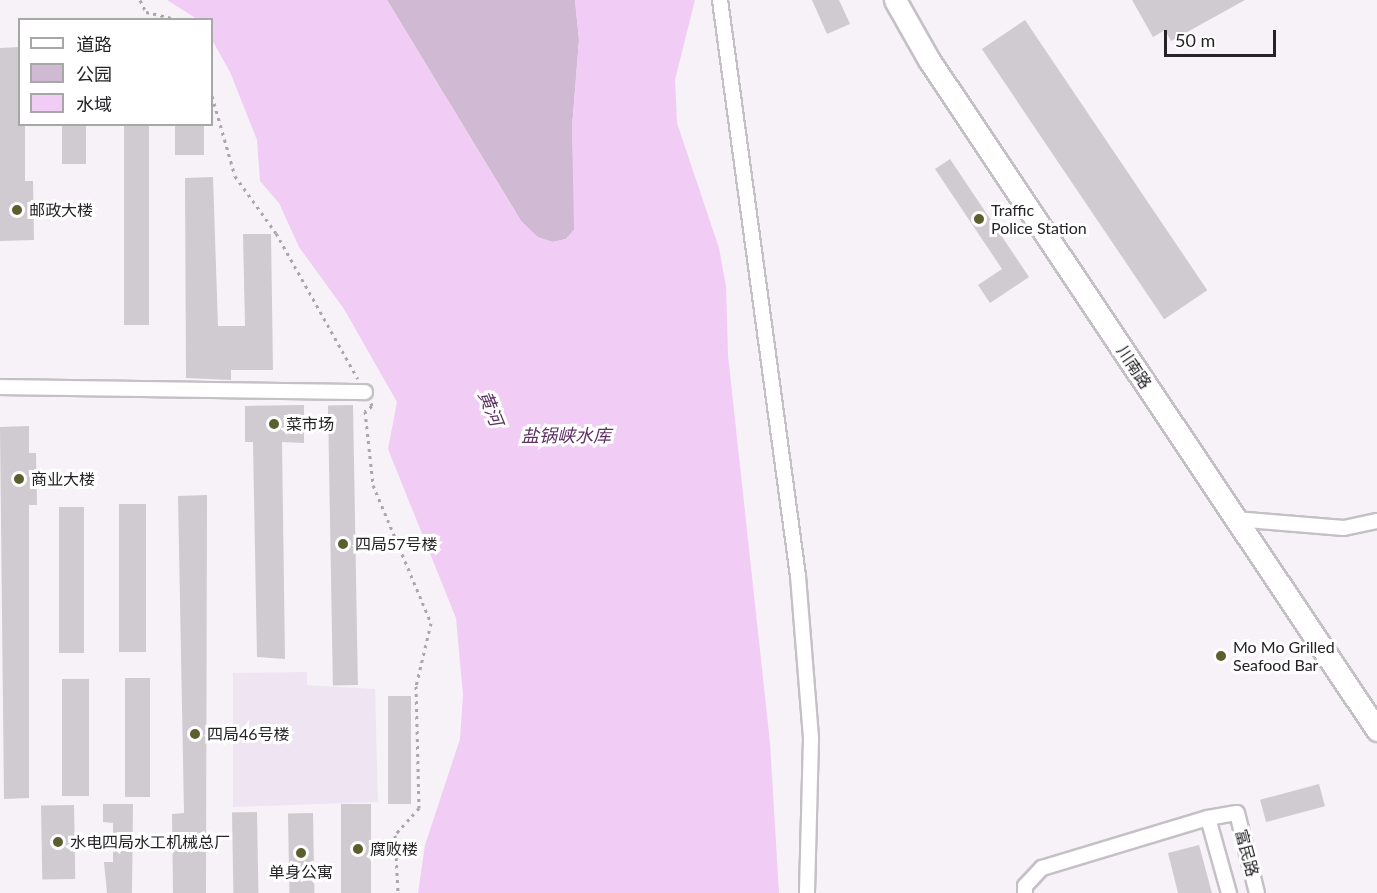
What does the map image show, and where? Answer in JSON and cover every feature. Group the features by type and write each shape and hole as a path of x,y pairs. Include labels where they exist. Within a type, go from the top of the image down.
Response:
{"main road":[{"name":"川南路","path":"895,0 929,60 1377,730"}],"street":[{"path":"720,0 798,576 811,739 807,893"},
{"path":"0,387 365,393"},
{"path":"1235,519 1344,528 1377,521"},
{"name":"富民路","path":"1229,893 1208,818 1236,813 1257,893"},
{"path":"1025,893 1025,886 1042,868 1208,818"}],"path":[{"path":"140,0 146,12 172,18"},
{"path":"213,99 235,176 276,233 372,406 365,411 373,485 431,622 416,686 419,808 395,835 398,893"}],"shaded area":[{"path":"307,672 307,685 375,689 378,802 233,807 233,673"}],"green space":[{"path":"387,0 575,0 579,40 572,128 575,216 574,230 566,239 553,242 538,238 521,221"}],"water":[{"name":"盐锅峡水库","path":"167,0 387,0 521,221 538,237 553,242 566,239 574,230 572,128 579,40 575,0 695,0 675,80 677,123 719,248 726,286 728,355 770,743 779,893 418,893 425,845 460,739 463,695 456,618 388,449 397,402 344,309 299,247 279,203 260,181 257,140 230,72 213,42 213,18 195,18"}],"building":[{"path":"812,0 839,0 850,24 827,34"},
{"path":"1132,0 1245,0 1171,41 1165,30 1153,37"},
{"path":"1025,20 1207,290 1164,319 982,49"},
{"path":"18,47 18,126 25,126 25,181 33,181 34,240 0,241 0,48"},
{"path":"62,126 86,126 86,164 62,164"},
{"path":"124,126 149,126 149,325 124,325"},
{"path":"175,126 204,126 204,155 175,155"},
{"name":"Traffic Police Station","path":"950,159 1029,277 990,303 978,285 1002,269 935,169"},
{"path":"213,177 218,326 245,326 243,234 271,234 273,370 231,370 231,380 186,378 185,178"},
{"path":"304,405 304,443 282,442 285,659 257,657 253,442 245,442 245,406"},
{"name":"四局57号楼","path":"328,405 353,405 358,685 333,685"},
{"path":"29,426 29,453 36,453 37,505 29,505 29,798 4,799 0,427"},
{"path":"207,495 206,893 173,893 172,814 184,813 178,496"},
{"path":"119,504 146,504 146,652 119,652"},
{"path":"59,507 84,507 84,653 59,653"},
{"path":"125,678 150,678 150,797 125,797"},
{"path":"62,679 89,679 89,796 62,796"},
{"path":"388,696 411,696 411,804 388,804"},
{"path":"1319,784 1325,806 1266,822 1260,800"},
{"path":"103,804 133,804 132,893 107,893 104,862 113,862 113,823 103,822"},
{"name":"腐败楼","path":"341,804 371,804 371,893 341,893"},
{"name":"水电四局水工机械总厂","path":"74,805 75,879 42,880 41,806"},
{"path":"232,812 257,812 258,893 233,893"},
{"name":"单身公寓","path":"288,813 313,813 314,893 289,893"},
{"path":"1199,845 1212,893 1178,893 1168,853"}],"place":[{"name":"邮政大楼","path":"17,210"},
{"name":"Traffic Police Station","path":"979,219"},
{"name":"菜市场","path":"274,424"},
{"name":"商业大楼","path":"19,479"},
{"name":"四局57号楼","path":"343,544"},
{"name":"Mo Mo Grilled Seafood Bar","path":"1221,656"},
{"name":"四局46号楼","path":"195,734"},
{"name":"水电四局水工机械总厂","path":"58,842"},
{"name":"腐败楼","path":"358,849"},
{"name":"单身公寓","path":"301,853"}],"water label":[{"name":"黄河","path":"491,408"}]}
